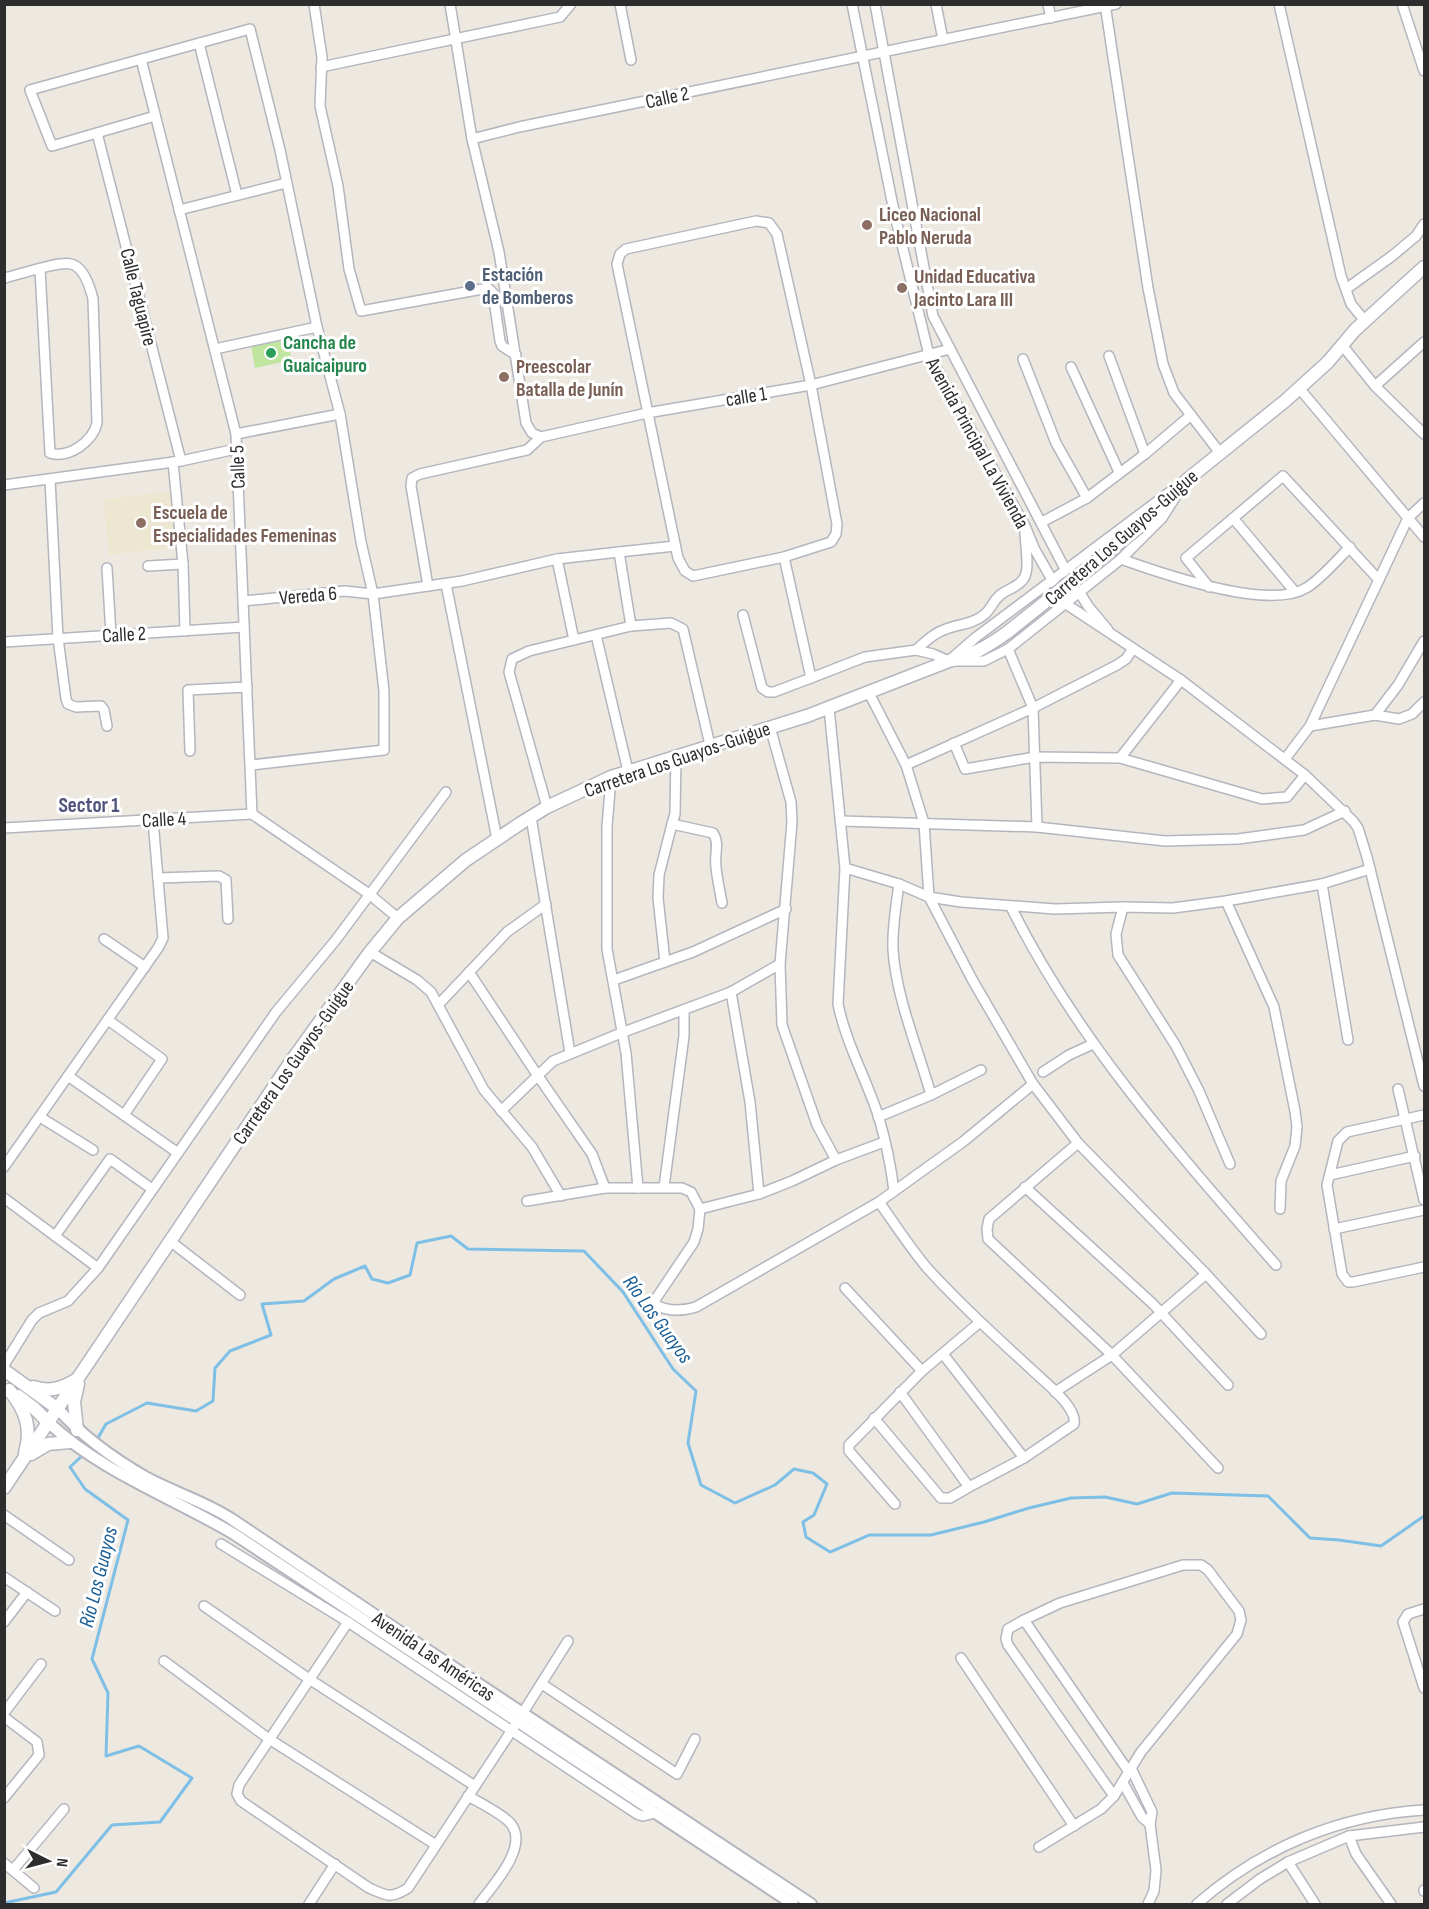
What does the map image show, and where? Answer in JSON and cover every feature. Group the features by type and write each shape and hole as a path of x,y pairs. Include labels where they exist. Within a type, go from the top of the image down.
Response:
{"main road":[{"name":"Carretera Los Guayos-Guigue","path":"4,1488 290,1063 370,952 398,918 466,860 497,839 547,807 611,777 829,708 949,661 964,658 988,646 1009,632 1144,523 1188,479 1328,362 1365,321 1425,267"},
{"path":"4,1370 58,1409"},
{"path":"24,1384 41,1389 52,1389 64,1387 79,1377"},
{"path":"79,1377 74,1402 80,1433"},
{"path":"7,1389 34,1408 49,1423"},
{"path":"7,1389 20,1404 28,1425 29,1437 23,1460"},
{"path":"23,1460 48,1444 74,1444"}],"street":[{"path":"314,4 322,57 320,106 338,186 349,269 361,311 488,288 493,293 502,346 516,355"},
{"path":"450,4 472,139 499,252 526,423 532,433 542,437"},
{"path":"321,67 560,17 571,4"},
{"path":"620,4 631,60"},
{"name":"Avenida Principal La Vivienda","path":"852,4 895,216 929,355 1066,604 1132,650 1181,680 1285,759 1345,811 1358,828 1425,1086"},
{"name":"Avenida Principal La Vivienda","path":"875,4 933,316 1065,569 1079,592 1116,639"},
{"path":"936,4 944,40"},
{"path":"1048,4 1051,18"},
{"path":"885,52 1116,4"},
{"path":"1279,4 1338,265 1351,304 1365,321"},
{"path":"1402,4 1425,70"},
{"path":"1105,6 1148,288 1163,364 1174,393 1220,453"},
{"path":"155,116 52,146 30,90 250,29 317,327 340,414 361,542 373,594 384,691 384,750 250,765"},
{"path":"199,44 237,195"},
{"name":"Calle 2","path":"472,139 519,127 885,52"},
{"name":"Calle 5","path":"141,59 236,434 252,814"},
{"name":"Calle Taguapire","path":"97,133 177,461 185,631"},
{"path":"179,210 286,183"},
{"path":"756,221 769,223 777,234 812,386 837,524 836,534 831,542 784,557 693,576 685,571 675,546 647,413 617,264 620,254 626,249 756,221"},
{"path":"1346,289 1392,256 1416,236 1425,224"},
{"path":"4,278 40,269 60,264 72,264 82,272 91,289 97,423 95,432 84,445 55,455 50,453 40,269"},
{"path":"215,349 317,327"},
{"path":"1375,386 1425,342"},
{"path":"1342,345 1375,386 1425,434"},
{"name":"calle 1","path":"428,586 411,486 412,478 420,474 527,450 542,437 647,413 812,386 950,349"},
{"path":"1109,356 1145,454"},
{"path":"1023,359 1056,443 1087,498"},
{"path":"1071,367 1119,472"},
{"path":"1299,388 1425,537"},
{"path":"236,434 340,414"},
{"path":"1042,522 1087,498 1191,415"},
{"path":"4,485 177,461 236,449"},
{"path":"1209,587 1186,558 1283,476 1379,580"},
{"path":"50,479 58,638 68,704 76,707 101,706 107,726"},
{"path":"743,615 762,688 768,692 774,692 865,657 916,650 949,661 984,661 1008,649 1121,559 1162,518 1188,479"},
{"path":"949,661 975,638 1065,569 1188,479"},
{"path":"1285,759 1310,726 1408,518 1425,503"},
{"path":"1233,518 1295,592"},
{"path":"916,650 932,635 946,628 971,622 986,614 997,597 1023,580 1027,569 1025,526"},
{"name":"Vereda 6","path":"243,601 345,591 373,594 446,584 557,559 675,546"},
{"path":"1121,559 1166,576 1209,587 1250,594 1286,595 1306,589 1350,547"},
{"path":"619,552 631,626"},
{"path":"784,557 811,678"},
{"path":"557,559 574,640"},
{"path":"148,566 183,564"},
{"path":"107,568 111,635"},
{"path":"446,584 497,839"},
{"path":"547,807 509,672 512,659 529,651 631,626 671,623 683,629 710,745"},
{"name":"Calle 2","path":"4,642 244,627"},
{"path":"596,635 628,771"},
{"path":"1375,715 1398,685 1425,641"},
{"path":"1008,649 1033,708 1037,826"},
{"path":"906,765 1033,708 1117,666 1132,650"},
{"path":"1120,758 1181,680"},
{"path":"190,750 188,690 247,687"},
{"path":"868,693 906,765 924,823 929,897 973,981 1033,1084 1078,1143 1261,1334"},
{"path":"1310,726 1375,715 1399,719 1412,714 1425,702"},
{"path":"829,708 845,868 838,1004 842,1024 878,1118 894,1191"},
{"path":"770,727 791,802 792,822 780,964 782,1025 817,1125 836,1160"},
{"path":"954,743 965,769 1035,757 1120,758 1262,799 1287,797 1305,775"},
{"path":"665,962 658,898 659,875 675,814 676,756"},
{"path":"611,777 607,828 607,950 626,1053 638,1188"},
{"path":"4,1365 32,1320 39,1313 68,1301 98,1268 276,1012 335,941 446,792"},
{"path":"842,821 1037,826 1165,841 1238,839 1304,830 1345,811"},
{"path":"252,814 369,894 398,918"},
{"name":"Calle 4","path":"4,828 252,814"},
{"path":"531,817 570,1053"},
{"path":"4,1167 163,938 153,820"},
{"path":"672,824 715,835 717,840 715,864 722,903"},
{"path":"845,868 899,884 929,897 1055,909 1173,908 1322,884 1370,869"},
{"path":"158,878 219,876 226,880 228,920"},
{"path":"899,884 894,929 895,960 902,997 931,1095"},
{"path":"1322,884 1348,1040"},
{"path":"1226,901 1274,1008 1295,1111 1297,1127 1295,1146 1281,1181 1280,1209"},
{"path":"439,1004 507,932 546,904"},
{"path":"1011,906 1027,940 1093,1044 1194,1171 1276,1265"},
{"path":"1123,907 1116,934 1118,955 1176,1047 1199,1091 1230,1164"},
{"path":"614,980 693,952 786,909"},
{"path":"104,939 145,967"},
{"path":"370,952 417,980 431,992 484,1090 532,1147 561,1196"},
{"path":"501,1111 553,1061 731,992 780,964"},
{"path":"469,972 592,1154 605,1188"},
{"path":"731,992 750,1102 759,1194"},
{"path":"664,1187 684,1036 684,1010"},
{"path":"108,1020 162,1059 124,1115"},
{"path":"1043,1072 1069,1055 1093,1044"},
{"path":"878,1118 981,1070"},
{"path":"68,1076 178,1153"},
{"path":"527,1201 605,1188 664,1187 682,1188 691,1192 700,1209 694,1242 655,1300 656,1305 662,1308 679,1311 696,1307 879,1202 964,1141 1033,1084"},
{"path":"1398,1089 1425,1200"},
{"path":"1425,1115 1347,1132 1341,1136 1336,1148 1327,1190 1342,1274 1348,1282 1425,1267"},
{"path":"40,1117 93,1150"},
{"path":"700,1209 759,1194 836,1160 884,1142"},
{"path":"1078,1143 989,1219 988,1239 1112,1355 1218,1468"},
{"path":"1330,1176 1415,1156"},
{"path":"55,1236 110,1159 153,1189"},
{"path":"1025,1187 1161,1313 1228,1385"},
{"path":"4,1198 98,1268"},
{"path":"874,1418 941,1498 950,1498 1023,1458 1074,1424 1075,1418 1073,1412 1055,1392 980,1322 926,1267 879,1202"},
{"path":"1334,1229 1425,1210"},
{"path":"171,1241 240,1294"},
{"path":"1055,1392 1112,1355 1206,1274"},
{"path":"845,1288 922,1371"},
{"path":"895,1504 848,1448 852,1440 922,1371 980,1322"},
{"path":"943,1354 1023,1458"},
{"path":"900,1392 969,1487"},
{"name":"Avenida Las Américas","path":"58,1409 80,1433 148,1478 181,1492 230,1518 517,1722 811,1905"},
{"name":"Avenida Las Américas","path":"49,1423 74,1444 118,1473 202,1515 234,1534 794,1905"},
{"path":"4,1515 69,1560"},
{"path":"221,1545 517,1722"},
{"path":"1039,1847 1101,1809 1114,1796 1141,1752 1237,1634 1242,1620 1239,1611 1208,1570 1201,1565 1183,1565 1060,1603 1008,1629 1006,1639 1008,1645 1114,1796"},
{"path":"4,1577 55,1611"},
{"path":"4,1622 27,1592"},
{"path":"204,1606 309,1679 475,1786"},
{"path":"1425,1609 1408,1614 1404,1622 1425,1688"},
{"path":"1024,1620 1130,1770 1152,1812 1150,1824 1156,1870 1154,1891 1148,1905"},
{"path":"348,1622 239,1785 237,1794 242,1801 369,1888 396,1900 408,1888 568,1641"},
{"path":"961,1658 1074,1826"},
{"path":"164,1661 269,1739 436,1845"},
{"path":"4,1798 39,1755 37,1742 4,1715 41,1664"},
{"path":"542,1684 677,1774 695,1739"},
{"path":"1123,1783 1142,1817 1150,1824"},
{"path":"468,1796 510,1822 515,1832 517,1845 511,1859 480,1905"},
{"path":"13,1870 64,1809"},
{"path":"1197,1905 1266,1855 1320,1830 1373,1815 1425,1810"},
{"path":"1227,1905 1237,1901 1288,1862 1349,1836 1425,1827"},
{"path":"1349,1836 1356,1854 1391,1905"},
{"path":"1288,1862 1315,1905"},
{"path":"4,1863 34,1888"},
{"path":"309,1905 335,1864"},
{"path":"1223,1884 1237,1901"}],"shaded area":[{"name":"Escuela de Especialidades Femeninas","path":"173,491 179,547 109,555 103,499"}],"green space":[{"name":"Cancha de Guaicaipuro","path":"287,339 292,360 255,368 251,346"}],"waterway":[{"name":"Río Los Guayos","path":"88,1450 106,1424 147,1403 196,1411 213,1401 215,1368 230,1351 271,1335 262,1304 304,1301 334,1279 365,1266 372,1279 388,1283 410,1275 417,1243 451,1236 468,1249 584,1251 623,1292 673,1369 696,1391 688,1443 701,1485 735,1503 775,1485 794,1469 813,1473 827,1484 814,1515 803,1522 806,1537 830,1552 869,1535 931,1535 1071,1498 1105,1497 1137,1504 1172,1493 1268,1496 1310,1538 1381,1546 1424,1516"},
{"name":"Río Los Guayos","path":"4,1903 56,1892 112,1825 160,1822 192,1778 139,1746 106,1756 108,1693 92,1659 128,1520 85,1489 70,1467 83,1455"}],"place":[{"name":"Liceo Nacional Pablo Neruda","path":"867,225"},
{"name":"Estación de Bomberos","path":"470,286"},
{"name":"Unidad Educativa Jacinto Lara III","path":"902,288"},
{"name":"Cancha de Guaicaipuro","path":"271,353"},
{"name":"Preescolar Batalla de Junín","path":"504,377"},
{"name":"Escuela de Especialidades Femeninas","path":"141,523"}],"district":[{"name":"Sector 1","path":"89,805"}]}
